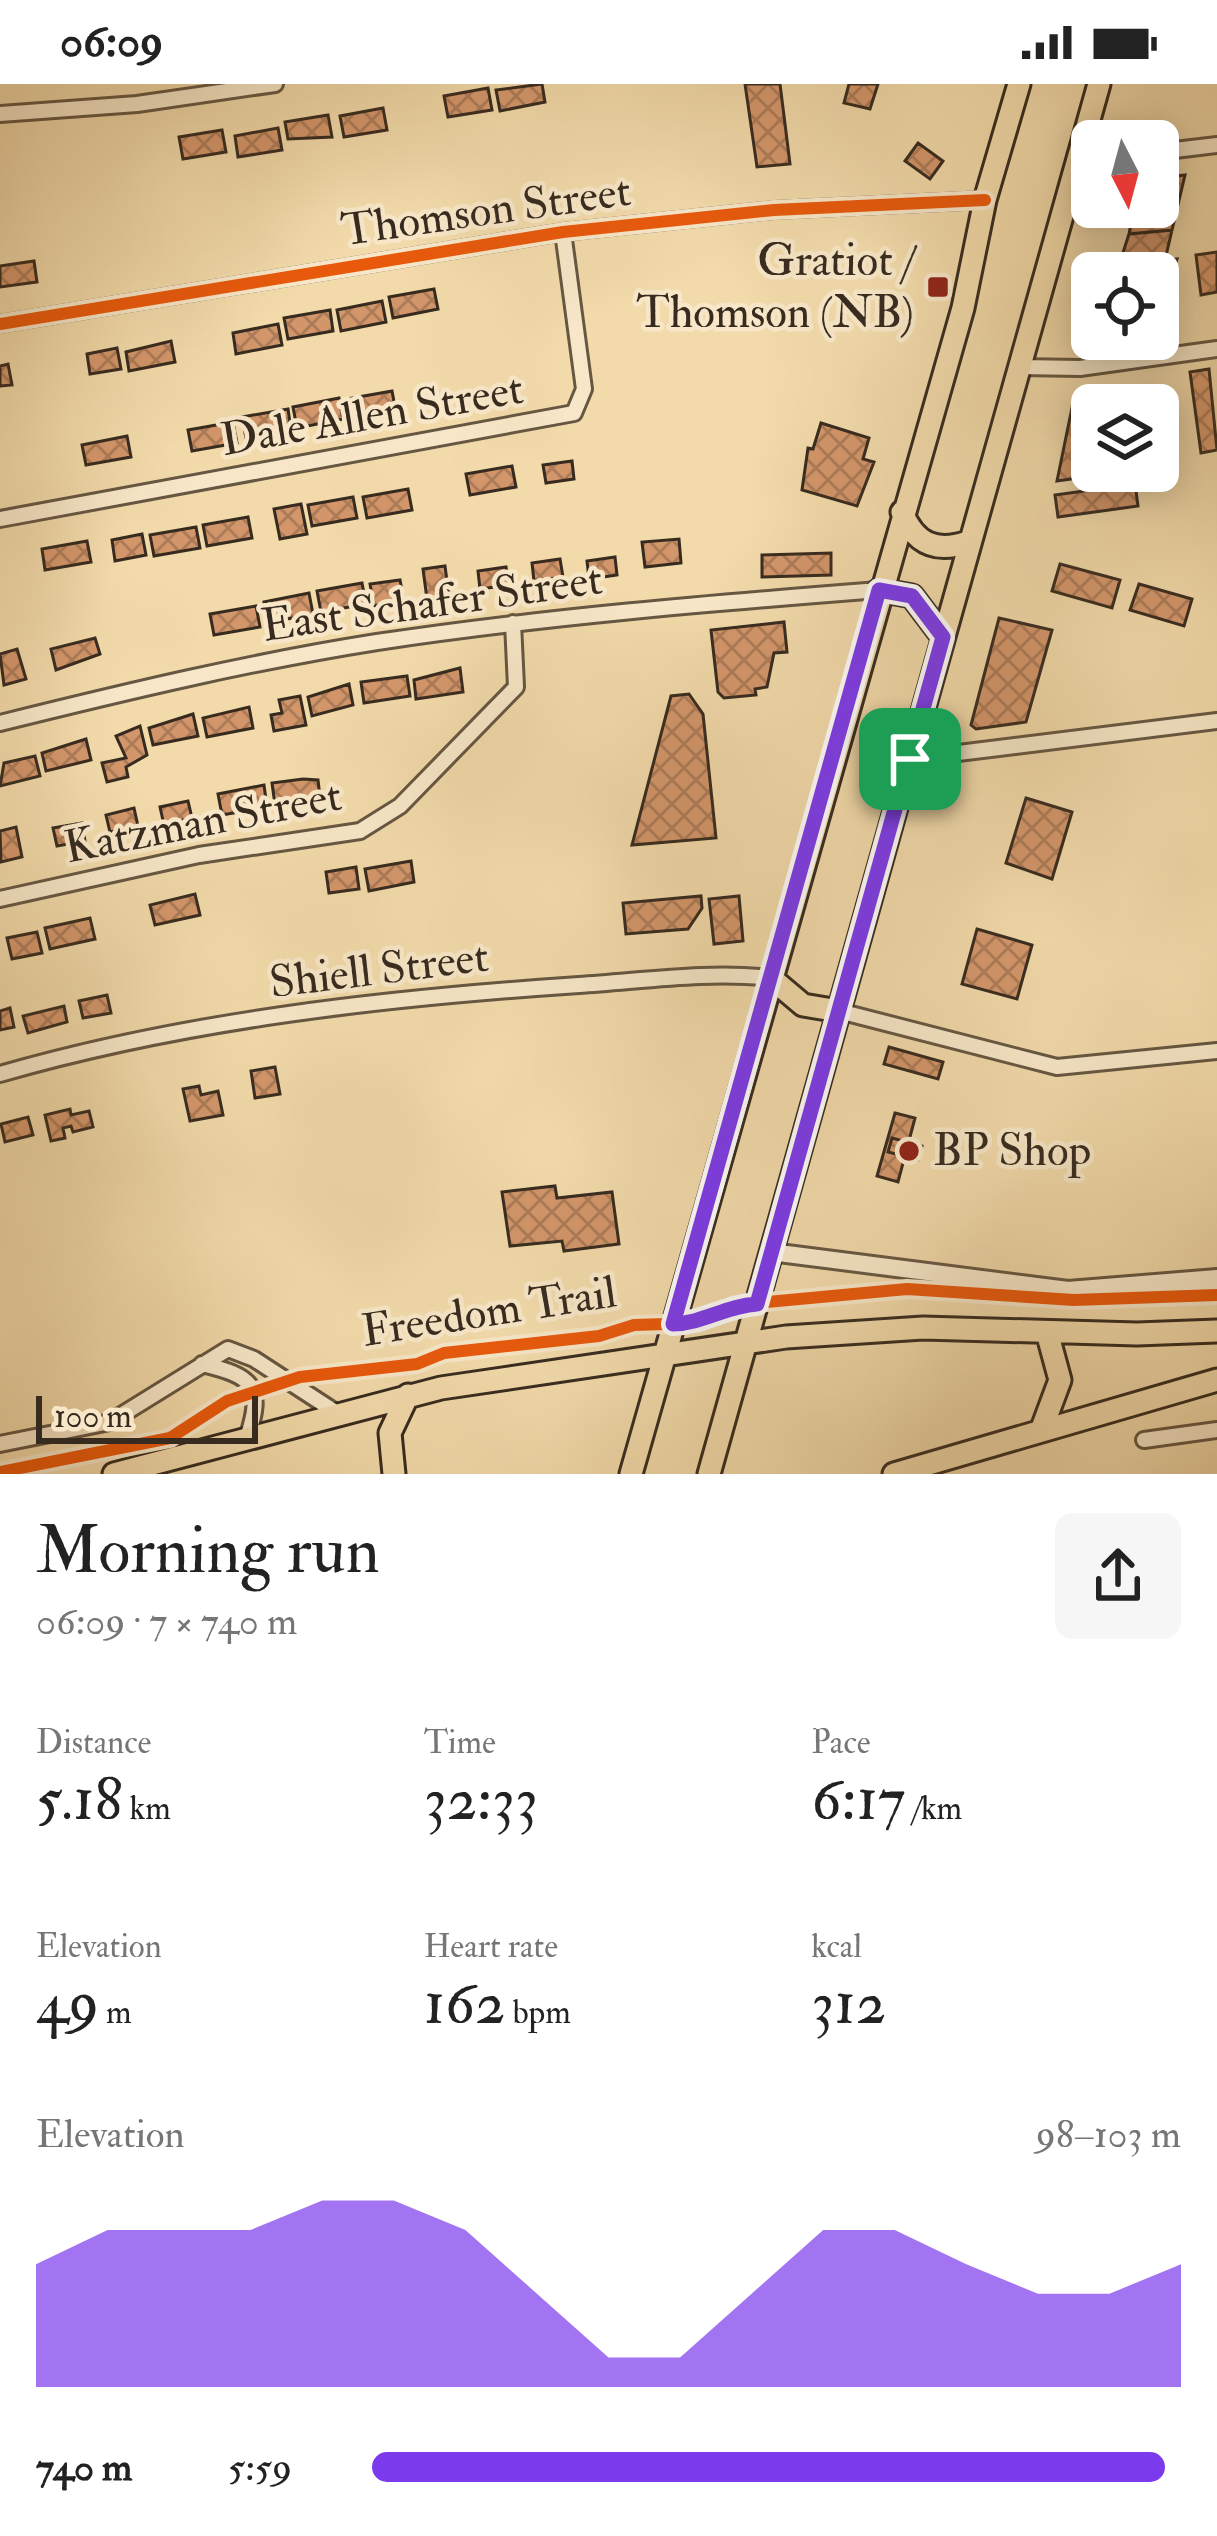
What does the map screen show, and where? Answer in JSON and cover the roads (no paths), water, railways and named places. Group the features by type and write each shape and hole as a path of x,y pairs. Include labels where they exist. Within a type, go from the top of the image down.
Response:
{"main road":[{"path":"631,1474 963,308 986,200 1019,84"},
{"path":"1092,120 1099,84"},
{"path":"709,1474 968,542 1071,205"},
{"path":"902,512 908,527 929,545 954,547 968,542"},
{"path":"879,590 912,596 943,637"},
{"path":"772,978 803,1005 839,1011"},
{"path":"114,1474 408,1395 746,1343 887,1328 1217,1331"},
{"path":"1041,1431 1060,1380 1047,1332"},
{"path":"894,1474 1217,1380"},
{"path":"394,1474 390,1433 408,1395"}],"street":[{"path":"0,114 136,104 275,84"},
{"path":"1179,150 1217,145"},
{"name":"Thomson Street","path":"0,324 563,232 774,210 986,200"},
{"name":"Dale Allen Street","path":"0,519 574,413 584,389 563,232"},
{"path":"1019,367 1081,368 1217,349"},
{"name":"East Schafer Street","path":"0,723 227,669 513,623 879,590"},
{"name":"Katzman Street","path":"0,899 377,824 516,686 513,623"},
{"path":"910,759 1217,721"},
{"name":"Shiell Street","path":"0,1074 221,1026 394,1000 666,979 772,978"},
{"path":"839,1011 1057,1066 1217,1052"},
{"path":"771,1252 1068,1290 1217,1278"},
{"path":"0,1444 110,1422 220,1350 236,1351 337,1413"},
{"path":"202,1364 238,1373 251,1385 255,1404 247,1438"},
{"path":"1144,1440 1217,1430"}],"place":[{"name":"Gratiot / Thomson (NB)","path":"938,287"},
{"name":"BP Shop","path":"909,1151"}]}
